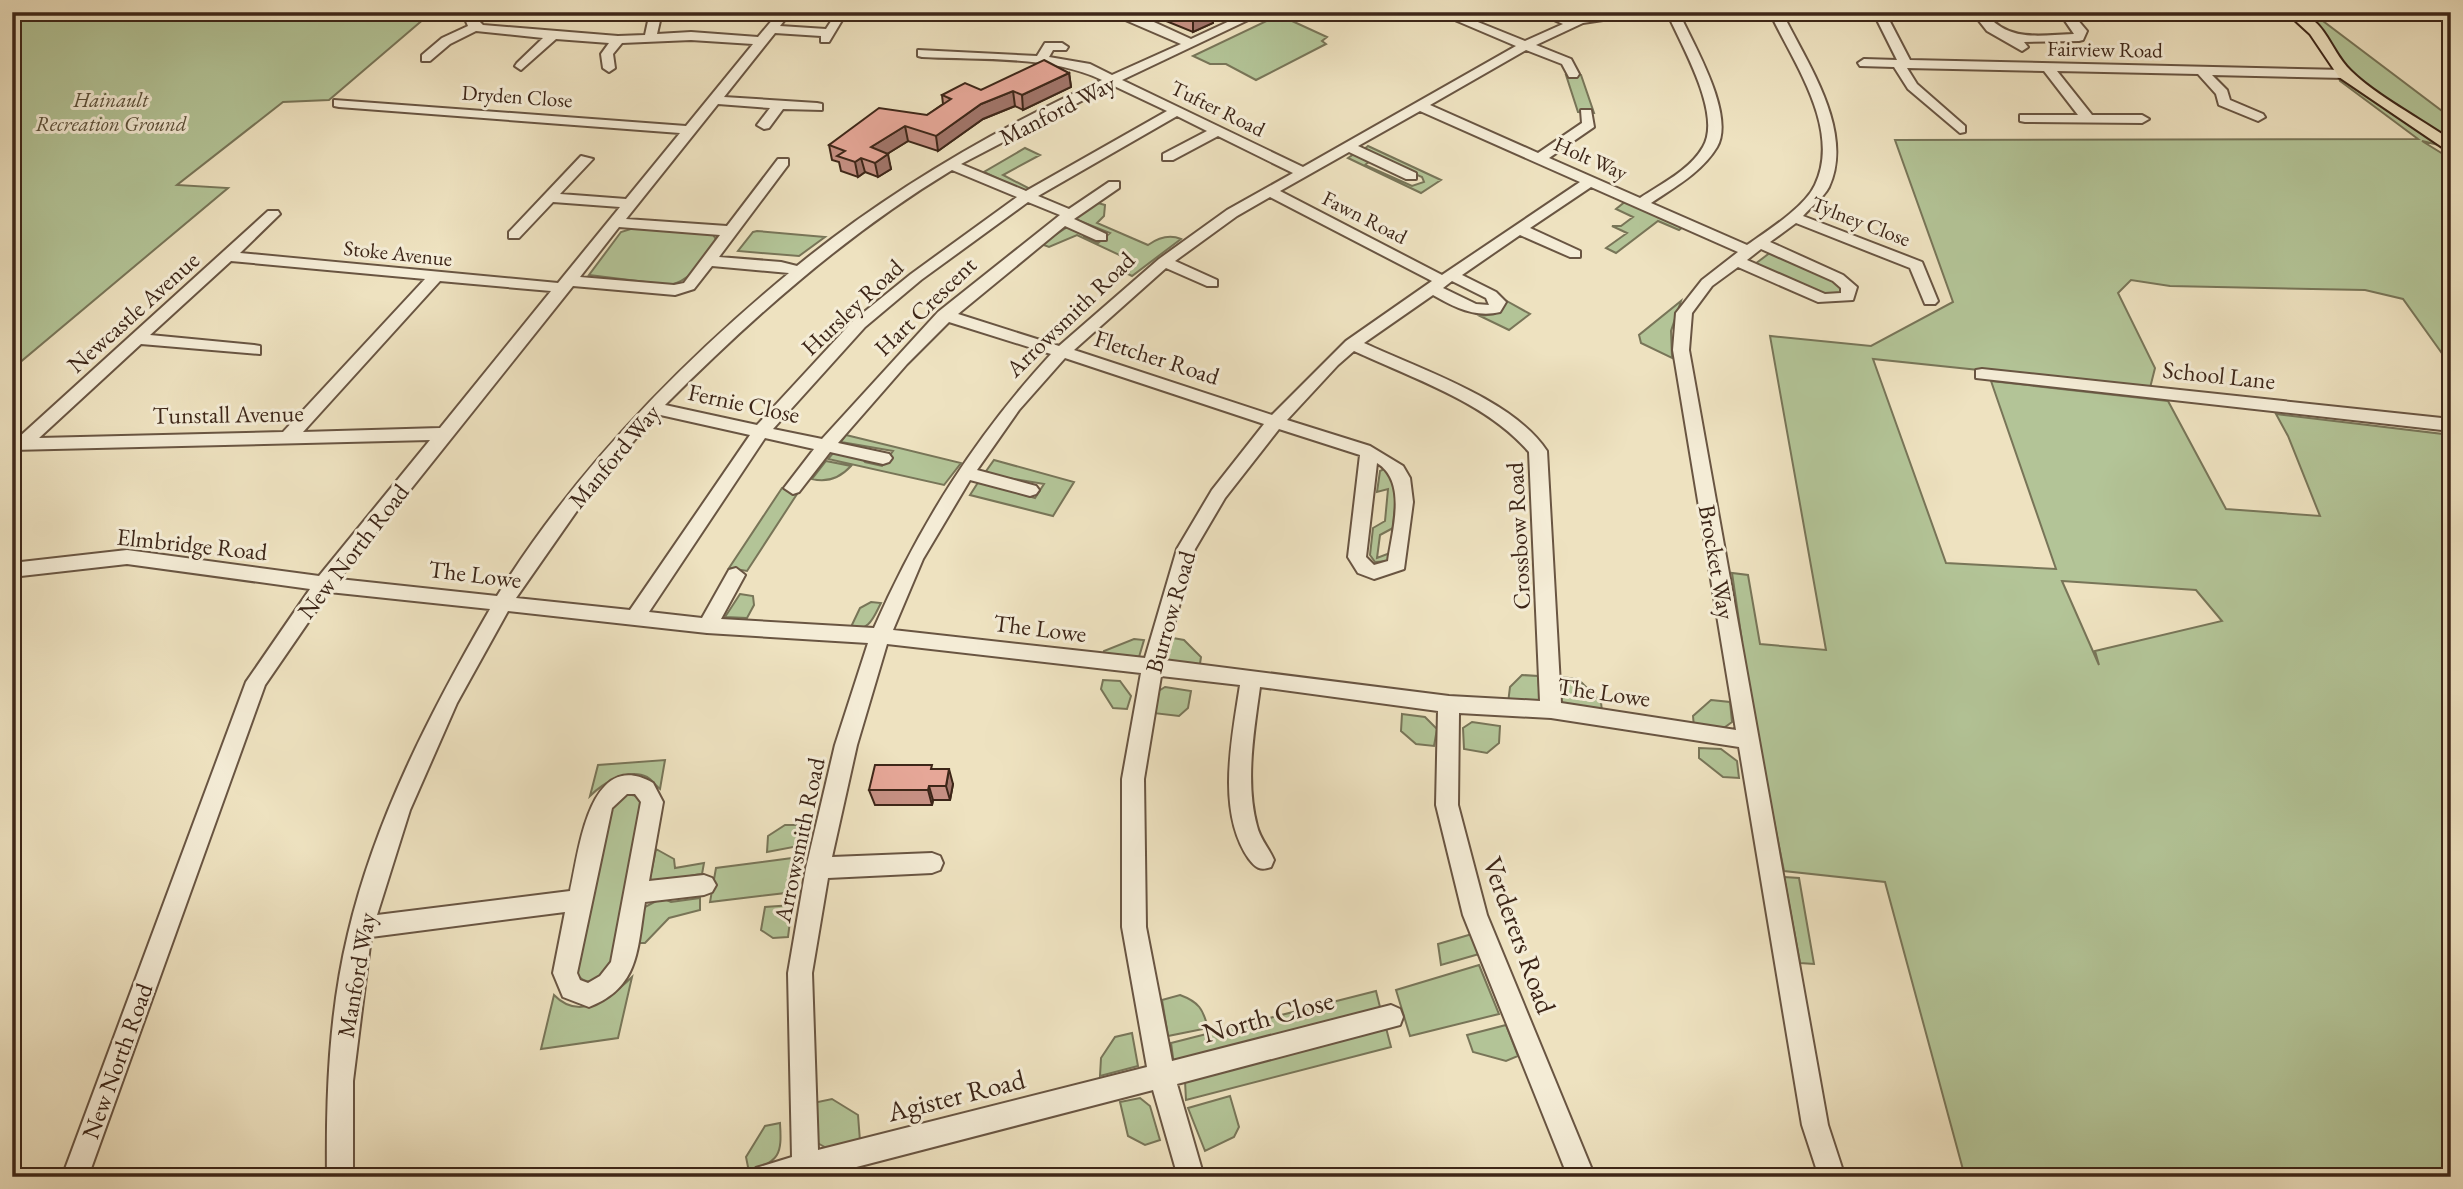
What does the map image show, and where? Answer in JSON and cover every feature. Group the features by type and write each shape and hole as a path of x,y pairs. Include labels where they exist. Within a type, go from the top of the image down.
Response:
{"main road":[{"path":"2293,12 2316,31 2345,74 2451,148"}],"street":[{"path":"475,27 471,19 477,12"},
{"path":"650,39 656,12"},
{"name":"New North Road","path":"75,1177 256,682 324,584 785,12"},
{"path":"1126,12 1127,17 1137,22 1192,44"},
{"name":"Manford Way","path":"340,1177 339,1084 360,928 397,809 447,697 502,604 558,522 652,408 740,319 796,271 852,229 950,164 1053,109 1259,12"},
{"path":"1442,12 1567,62 1573,75"},
{"path":"1542,12 1572,23"},
{"path":"1879,12 1912,86 1960,129"},
{"path":"1978,12 1991,28 2015,39 2087,117"},
{"path":"2015,39 2079,37 2081,31 2065,12"},
{"path":"1642,204 1693,167 1717,134 1716,115 1674,13"},
{"name":"Arrowsmith Road","path":"805,1165 800,973 817,868 846,745 880,636 914,558 966,473 1013,406 1062,352 1164,262 1232,213 1526,45 1572,23 1603,16 1674,13 1776,14"},
{"path":"771,29 827,36 842,14"},
{"name":"Brocket Way","path":"1776,14 1823,109 1830,152 1822,187 1794,217 1707,283 1684,313 1681,350 1815,1125 1832,1177"},
{"path":"426,58 446,41 475,27 618,40 691,36 762,41"},
{"path":"521,66 553,34"},
{"path":"943,54 950,37"},
{"path":"609,68 607,54 618,40"},
{"path":"1041,60 1049,46 1062,47"},
{"name":"Tufter Road","path":"922,52 1041,60 1086,67 1302,173"},
{"name":"Fairview Road","path":"1864,63 2345,74"},
{"path":"2201,70 2222,93 2224,103"},
{"path":"715,100 817,107"},
{"name":"Dryden Close","path":"339,103 691,130"},
{"path":"2208,106 2224,103 2258,117"},
{"path":"764,125 779,105"},
{"name":"Holt Way","path":"1418,105 1747,251"},
{"name":"Hursley Road","path":"635,618 762,430 859,324 916,277 1027,196 1177,111"},
{"path":"1540,158 1589,124 1586,113"},
{"path":"2025,117 2142,119"},
{"path":"1168,157 1217,131"},
{"path":"1347,146 1411,176"},
{"path":"514,235 552,198 586,159"},
{"name":"Stoke Avenue","path":"228,256 434,278 681,289 695,281 783,162"},
{"path":"950,164 1027,196 1101,237"},
{"name":"Burrow Road","path":"1191,1177 1162,1077 1135,928 1133,779 1152,668 1186,549 1218,495 1275,422 1301,391 1352,344 1590,181"},
{"name":"Hart Crescent","path":"793,488 886,374 944,315 1065,217 1114,185"},
{"name":"Fawn Road","path":"1269,191 1442,281"},
{"path":"552,198 632,204"},
{"name":"Newcastle Avenue","path":"18,443 138,339 272,214"},
{"name":"Tylney Close","path":"1794,217 1917,265 1930,301"},
{"path":"617,223 731,232"},
{"path":"1519,229 1575,254"},
{"path":"1747,251 1845,282 1850,292 1848,297 1823,299 1747,251"},
{"path":"710,261 781,266 796,271"},
{"path":"1164,262 1212,283"},
{"path":"288,437 434,278"},
{"name":"Fletcher Road","path":"944,315 1369,454 1397,470 1404,489 1397,564 1386,572 1370,572 1361,566 1357,556 1369,454"},
{"path":"138,339 254,350"},
{"name":"Crossbow Road","path":"1352,344 1499,415 1526,436 1538,450 1551,710"},
{"name":"School Lane","path":"1982,374 2451,425"},
{"name":"Fernie Close","path":"652,408 883,458"},
{"name":"Tunstall Avenue","path":"18,443 446,434"},
{"path":"966,473 1030,490"},
{"name":"Elmbridge Road","path":"12,570 127,556 324,584"},
{"path":"707,626 736,575"},
{"name":"The Lowe","path":"324,584 707,626 880,636 1251,678 1449,704 1551,710 1747,740"},
{"path":"1251,678 1249,763 1241,787 1250,846 1263,860"},
{"name":"Verderers Road","path":"1449,704 1447,805 1475,915 1582,1177"},
{"path":"630,784 649,791 652,802 622,967 609,984 589,995 572,989 565,974 579,900 602,806 610,793 630,784"},
{"path":"817,868 932,863"},
{"path":"636,893 704,885"},
{"path":"360,928 579,900"},
{"name":"North Close","path":"1162,1077 1391,1017"},
{"name":"Agister Road","path":"765,1177 1162,1077"}],"green space":[{"name":"Hainault Recreation Ground","path":"12,12 432,12 329,100 283,102 177,185 228,188 12,369"},
{"path":"2297,12 2311,12 2446,114 2451,121 2451,148 2422,141 2451,159 2451,366 2403,299 2365,290 2170,286 2131,280 2118,293 2155,368 2150,388 1873,359 1946,563 2056,569 1991,381 2168,401 2226,509 2320,516 2288,436 2276,414 2451,435 2451,1177 1965,1177 1885,882 1784,871 1738,641 1742,641 1732,573 1748,575 1760,644 1826,650 1770,336 1871,346 1953,302 1895,140 2418,139 2340,81 2327,41","holes":["2062,581 2196,590 2222,621 2095,651 2099,665"]},
{"path":"1279,15 1327,37 1322,41 1326,44 1256,80 1226,64 1210,64 1193,56"},
{"path":"1566,75 1581,75 1594,113 1578,112"},
{"path":"1368,146 1441,180 1421,193 1348,158 1354,154 1370,161 1365,165 1412,186 1424,182 1422,177 1362,151"},
{"path":"1025,148 1040,155 1003,175 1032,190 1024,191 984,172"},
{"path":"1626,201 1683,227 1679,230 1658,221 1616,253 1606,248 1627,233 1612,226 1621,226 1633,217 1616,209"},
{"path":"1098,203 1105,205 1104,216 1097,223 1148,245 1164,238 1181,239 1132,276 1124,272 1130,260 1077,235 1049,247 1041,244 1069,226 1084,232 1084,237 1098,243 1110,233 1075,219"},
{"path":"637,227 712,233 717,241 691,274 670,285 589,275 621,232"},
{"path":"753,232 825,237 799,256 738,251"},
{"path":"1771,252 1841,283 1842,293 1828,297 1755,264"},
{"path":"1505,300 1530,314 1509,330 1480,316 1495,314"},
{"path":"1681,301 1671,331 1672,358 1641,343 1639,335"},
{"path":"846,435 961,463 944,485 828,459 834,452 882,466 893,451 841,442"},
{"path":"994,460 1074,482 1053,516 970,495 979,481 1035,498 1044,484 984,474"},
{"path":"826,461 851,466 843,474 833,478 812,479"},
{"path":"1380,471 1388,471 1397,489 1393,528 1380,535 1377,558 1390,553 1390,561 1375,562 1370,555 1373,528 1385,521 1388,489 1377,492"},
{"path":"782,488 799,491 747,571 729,568"},
{"path":"740,594 753,596 754,605 747,618 725,617"},
{"path":"871,602 881,603 870,622 862,628 850,629 860,608"},
{"path":"1173,638 1184,640 1201,657 1199,670 1171,666 1166,657"},
{"path":"1134,639 1144,640 1139,657 1129,663 1102,659 1104,651"},
{"path":"1522,675 1538,676 1540,699 1530,705 1508,703 1510,687"},
{"path":"1560,677 1578,679 1601,702 1602,712 1567,709 1560,701"},
{"path":"1103,680 1120,681 1131,696 1127,709 1113,708 1101,689"},
{"path":"1165,687 1191,691 1188,708 1179,716 1153,713 1157,692"},
{"path":"1711,700 1730,702 1732,722 1721,730 1694,727 1693,716"},
{"path":"1402,714 1425,717 1437,729 1434,746 1416,744 1401,731"},
{"path":"1472,722 1500,726 1499,743 1487,753 1464,749 1463,728"},
{"path":"1699,748 1721,749 1737,761 1739,778 1723,777 1699,758"},
{"path":"665,760 660,789 647,777 632,774 608,782 590,796 598,765"},
{"path":"625,794 638,796 641,802 611,974 598,981 589,982 577,975 577,968 607,807"},
{"path":"785,825 808,825 804,845 767,852 768,836"},
{"path":"656,849 674,859 675,868 704,863 702,874 649,883"},
{"path":"800,857 794,892 710,902 716,868"},
{"path":"1784,877 1799,878 1814,964 1800,963"},
{"path":"662,898 671,902 700,898 700,910 669,918 645,943 637,943 643,908"},
{"path":"792,905 788,937 773,938 761,930 765,907"},
{"path":"1472,934 1479,954 1441,965 1438,944"},
{"path":"1479,965 1499,1014 1410,1036 1396,990"},
{"path":"632,977 618,1038 541,1049 554,995 574,1007 584,1007 605,999"},
{"path":"1376,991 1381,1011 1174,1065 1171,1043"},
{"path":"1180,995 1192,1000 1199,1007 1208,1028 1168,1036 1162,1000"},
{"path":"1385,1024 1391,1047 1186,1100 1185,1081"},
{"path":"1506,1025 1518,1056 1506,1061 1473,1052 1467,1035"},
{"path":"1132,1033 1138,1066 1100,1076 1101,1058 1115,1037"},
{"path":"1230,1096 1239,1127 1234,1137 1205,1151 1188,1108"},
{"path":"1140,1098 1150,1106 1160,1140 1145,1145 1128,1136 1120,1102"},
{"path":"832,1099 858,1115 860,1141 830,1150 814,1141 813,1103"},
{"path":"780,1123 777,1155 767,1164 749,1172 746,1157 765,1126"}],"building":[{"path":"1178,12 1206,12 1193,18"},
{"path":"1044,60 1069,73 1022,95 1013,91 981,104 936,136 905,126 871,147 888,154 875,163 861,158 855,162 837,156 845,151 829,145 879,108 927,115 951,99 942,95 965,83 981,90"},
{"path":"875,765 932,765 931,769 949,769 946,786 929,786 928,790 869,790"}]}
